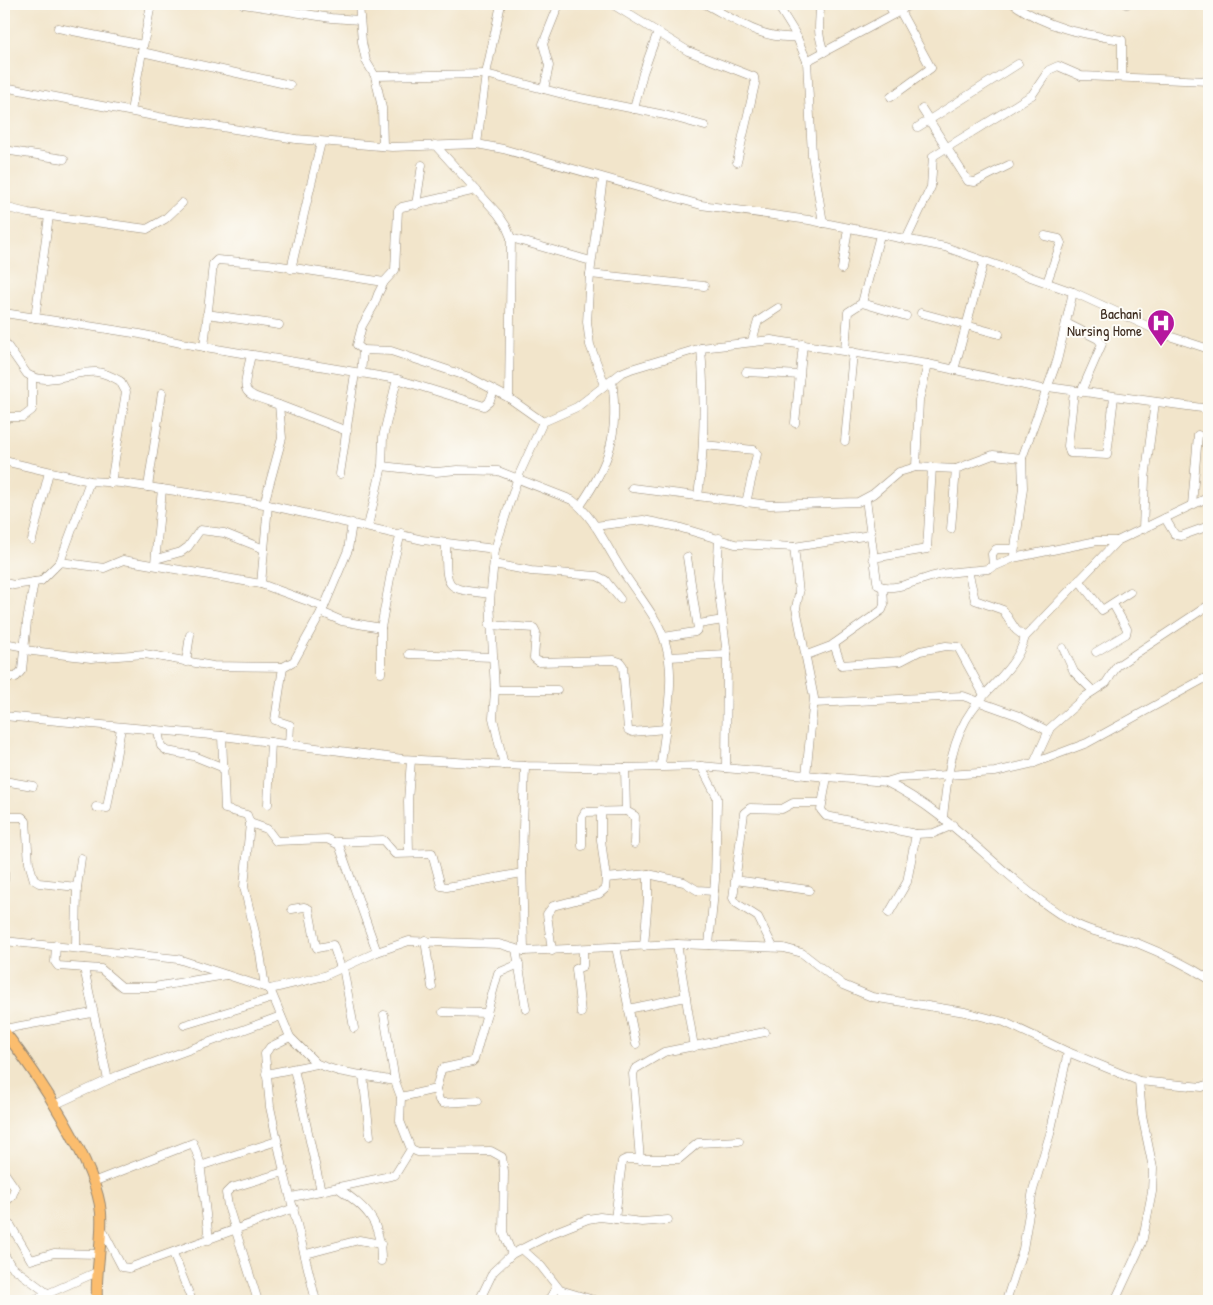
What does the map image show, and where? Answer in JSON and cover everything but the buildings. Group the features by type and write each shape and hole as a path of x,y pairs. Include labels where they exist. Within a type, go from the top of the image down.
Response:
{"main road":[{"path":"4,1030 54,1105 93,1182 99,1200 101,1227 97,1272 97,1301"}],"street":[{"path":"130,111 151,4"},
{"path":"243,4 331,18 360,20"},
{"path":"359,4 366,61 375,76 382,108 383,146"},
{"path":"477,144 486,74 501,4"},
{"path":"544,89 549,66 543,44 559,4"},
{"path":"612,4 657,34 688,51 754,77 755,84 737,162"},
{"path":"705,4 760,33 773,37 797,37"},
{"path":"777,4 797,37 807,61 812,154 823,223"},
{"path":"820,4 817,25 824,52"},
{"path":"888,4 897,13 931,68 891,97"},
{"path":"807,61 897,13 910,4"},
{"path":"1014,4 1035,18 1061,29 1122,40 1122,77"},
{"path":"58,28 290,85"},
{"path":"634,109 643,73 657,34"},
{"path":"918,127 1018,64"},
{"path":"906,240 931,187 933,156 1032,94 1052,68 1058,66 1081,76 1209,81"},
{"path":"375,76 486,74 705,126"},
{"path":"4,87 130,111 321,142 383,146 477,144 503,149 701,205 823,223 945,247 1074,292 1169,336 1209,349"},
{"path":"922,109 945,148 971,183 1009,165"},
{"path":"291,268 321,142"},
{"path":"435,145 498,214 511,238 509,398"},
{"path":"4,150 64,159"},
{"path":"416,205 422,165"},
{"path":"603,178 591,261 588,333 605,385"},
{"path":"476,190 402,207 398,210 395,270 384,282 362,326 357,345 363,350 391,351 468,377 509,398 543,422"},
{"path":"4,207 49,216 148,229 165,220 182,203"},
{"path":"35,318 49,216"},
{"path":"842,269 848,228"},
{"path":"845,441 849,351 848,312 862,303 880,235"},
{"path":"1045,236 1059,239 1061,243 1047,282"},
{"path":"511,238 591,261"},
{"path":"204,347 215,261 258,263 384,282"},
{"path":"954,370 984,261"},
{"path":"590,274 704,286"},
{"path":"1015,553 1023,488 1022,458 1047,389 1074,292"},
{"path":"862,303 906,316"},
{"path":"752,341 758,321 778,308"},
{"path":"4,313 140,334 204,347 397,379 484,406 490,402 494,391"},
{"path":"921,313 999,334"},
{"path":"208,314 279,325"},
{"path":"1066,323 1098,339 1102,344 1078,391 1068,446 1070,453 1107,455 1114,396"},
{"path":"504,765 493,718 494,690 489,625 495,549 518,478 543,422 577,407 621,373 701,348 771,340 928,364 1047,389 1078,391 1209,409"},
{"path":"4,341 27,374 32,377 56,377 97,372 120,381 126,392 111,483"},
{"path":"795,424 804,344"},
{"path":"698,496 704,446 705,402 701,348"},
{"path":"340,474 363,350"},
{"path":"252,355 244,386 250,395 347,431"},
{"path":"916,467 919,400 928,364"},
{"path":"746,372 800,375"},
{"path":"4,422 8,417 22,417 32,410 32,377"},
{"path":"368,526 382,466 383,437 397,379"},
{"path":"580,506 596,482 612,448 616,404 612,379"},
{"path":"148,487 162,393"},
{"path":"1143,529 1146,480 1155,402"},
{"path":"261,584 266,505 282,438 279,405"},
{"path":"1192,505 1198,435"},
{"path":"704,446 754,450 757,454 746,503"},
{"path":"632,488 770,505 858,502 866,499 899,472 916,467 956,469 993,455 1022,458"},
{"path":"4,460 90,481 148,487 266,505 446,544 495,549"},
{"path":"382,466 436,472 498,470 572,500 580,506 631,587 656,620 664,637 669,657 670,695 664,729 661,766"},
{"path":"873,558 927,549 932,467"},
{"path":"951,529 956,469"},
{"path":"32,540 49,472"},
{"path":"4,583 14,585 43,580 60,562 90,481"},
{"path":"155,562 162,489"},
{"path":"943,817 948,774 963,726 982,698 1004,675 1020,653 1025,637 1117,541 1209,497"},
{"path":"866,499 878,585 883,587 991,568 1015,553"},
{"path":"1165,518 1175,535 1181,536 1209,526"},
{"path":"594,526 643,520 719,538 734,544 794,547 870,535"},
{"path":"4,643 90,658 145,654 213,666 283,667 294,661 322,610 348,550 352,523"},
{"path":"155,562 182,552 200,530 224,533 264,549"},
{"path":"380,673 381,628 390,573 401,533"},
{"path":"719,538 717,578 727,654 726,768"},
{"path":"991,568 993,551 1015,553 1097,541 1117,541"},
{"path":"446,544 446,576 451,586 456,589 490,594"},
{"path":"794,547 799,593 796,608 814,703 806,775"},
{"path":"664,637 695,632 699,624 687,556"},
{"path":"60,562 98,568 110,567 123,560 155,562 261,584 322,610 342,621 381,628"},
{"path":"494,564 531,572 597,576 606,580 620,599"},
{"path":"968,571 976,600 1003,610 1016,630 1025,637"},
{"path":"1079,580 1100,608 1104,610 1130,592"},
{"path":"4,677 20,674 34,582"},
{"path":"806,655 834,644 884,608 883,587"},
{"path":"1096,652 1126,634 1127,629 1113,604"},
{"path":"1034,763 1048,731 1106,683 1117,666 1209,605"},
{"path":"699,624 722,620"},
{"path":"489,625 534,628 536,632 534,658 539,662 614,660 620,662 624,666 628,730 632,732 664,729"},
{"path":"186,662 190,635"},
{"path":"834,644 841,665 901,661 920,652 946,646 958,647 982,698"},
{"path":"1063,648 1074,672 1093,692"},
{"path":"409,654 492,657"},
{"path":"669,657 727,654"},
{"path":"283,667 275,720 290,726 289,745"},
{"path":"886,782 898,778 996,772 1034,763 1087,743 1209,676"},
{"path":"494,690 556,690"},
{"path":"814,703 963,696 982,698 1048,731"},
{"path":"4,716 222,736 411,760 525,766 625,768 701,766 886,782 909,793 953,824 1048,907 1071,922 1137,943 1209,979"},
{"path":"96,808 107,808 120,728"},
{"path":"158,731 162,746 167,751 194,756 224,768"},
{"path":"222,736 225,809 247,815 250,823 244,886 267,988 290,1037 316,1064 338,1072 395,1081"},
{"path":"268,804 271,742"},
{"path":"409,853 408,801 411,760"},
{"path":"525,766 520,950 518,964 526,1009"},
{"path":"701,766 717,797 714,891 709,945"},
{"path":"625,768 626,811"},
{"path":"827,777 822,803 822,813 826,816 916,834 934,833 953,824"},
{"path":"4,781 33,786"},
{"path":"773,947 758,917 734,901 735,880 745,811 750,808 785,809 793,803 822,803"},
{"path":"582,846 583,814 587,811 626,811 635,816 634,844"},
{"path":"552,951 548,909 599,894 605,889 606,878 601,840 601,811"},
{"path":"4,817 22,817 26,822 29,862 34,880 39,883 77,887"},
{"path":"250,823 266,829 276,840 327,839 336,842 383,840 392,853 432,853 441,886 447,887 522,873"},
{"path":"889,913 907,882 916,834"},
{"path":"336,842 340,845 377,952"},
{"path":"76,947 77,887 81,858"},
{"path":"4,868 4,880"},
{"path":"606,878 648,874 684,882 697,890 714,891"},
{"path":"644,946 648,874"},
{"path":"735,880 809,890"},
{"path":"292,909 304,907 309,910 316,946 320,948 333,945 342,968 354,1028"},
{"path":"425,940 432,987"},
{"path":"4,941 178,959 267,988 304,982 409,941 425,940 446,944 499,944 520,950 552,951 677,944 773,947 802,953 843,985 872,997 965,1012 1004,1022 1039,1036 1068,1052 1139,1081 1202,1087 1209,1084"},
{"path":"677,944 694,1047"},
{"path":"56,945 56,964 101,969 122,987 154,987 228,974"},
{"path":"616,947 636,1044"},
{"path":"581,1013 576,969 583,966 583,949"},
{"path":"478,1101 442,1103 439,1100 436,1089 441,1070 474,1060 498,973 518,964"},
{"path":"84,968 92,1013 108,1080"},
{"path":"184,1025 273,998"},
{"path":"628,1009 686,998"},
{"path":"443,1012 487,1013"},
{"path":"4,1030 92,1013"},
{"path":"384,1015 395,1081 402,1097 400,1121 411,1149 418,1152 491,1150 498,1154 504,1163 503,1232 512,1254"},
{"path":"54,1105 108,1080 281,1016"},
{"path":"640,1160 634,1071 637,1067 664,1052 765,1032"},
{"path":"290,1037 267,1050 264,1060 277,1141 316,1301"},
{"path":"1006,1301 1023,1249 1031,1199 1050,1134 1068,1052"},
{"path":"266,1074 316,1064"},
{"path":"294,1068 321,1191"},
{"path":"363,1075 370,1136"},
{"path":"1115,1301 1142,1243 1152,1192 1153,1168 1142,1115 1139,1081"},
{"path":"402,1097 436,1089"},
{"path":"200,1166 277,1141"},
{"path":"615,1219 622,1162 679,1159 698,1143 739,1141"},
{"path":"93,1182 191,1143 194,1145 200,1166 209,1240"},
{"path":"292,1197 395,1175 411,1149"},
{"path":"4,1172 15,1188 12,1196 4,1203"},
{"path":"258,1301 226,1193 230,1188 284,1172"},
{"path":"338,1188 354,1199 378,1227 381,1261"},
{"path":"101,1227 125,1268 236,1231 294,1208"},
{"path":"479,1301 492,1272 512,1254 555,1232 588,1219 600,1217 642,1222 668,1220"},
{"path":"4,1221 11,1226 31,1260 54,1253 98,1254"},
{"path":"306,1254 360,1240 381,1244"},
{"path":"522,1249 541,1266 556,1288 597,1301"},
{"path":"173,1253 192,1301"},
{"path":"4,1254 12,1266 47,1293"},
{"path":"31,1301 97,1272"},
{"path":"548,1301 556,1288"}],"place":[{"name":"Bachani Nursing Home","path":"1161,347"}]}
